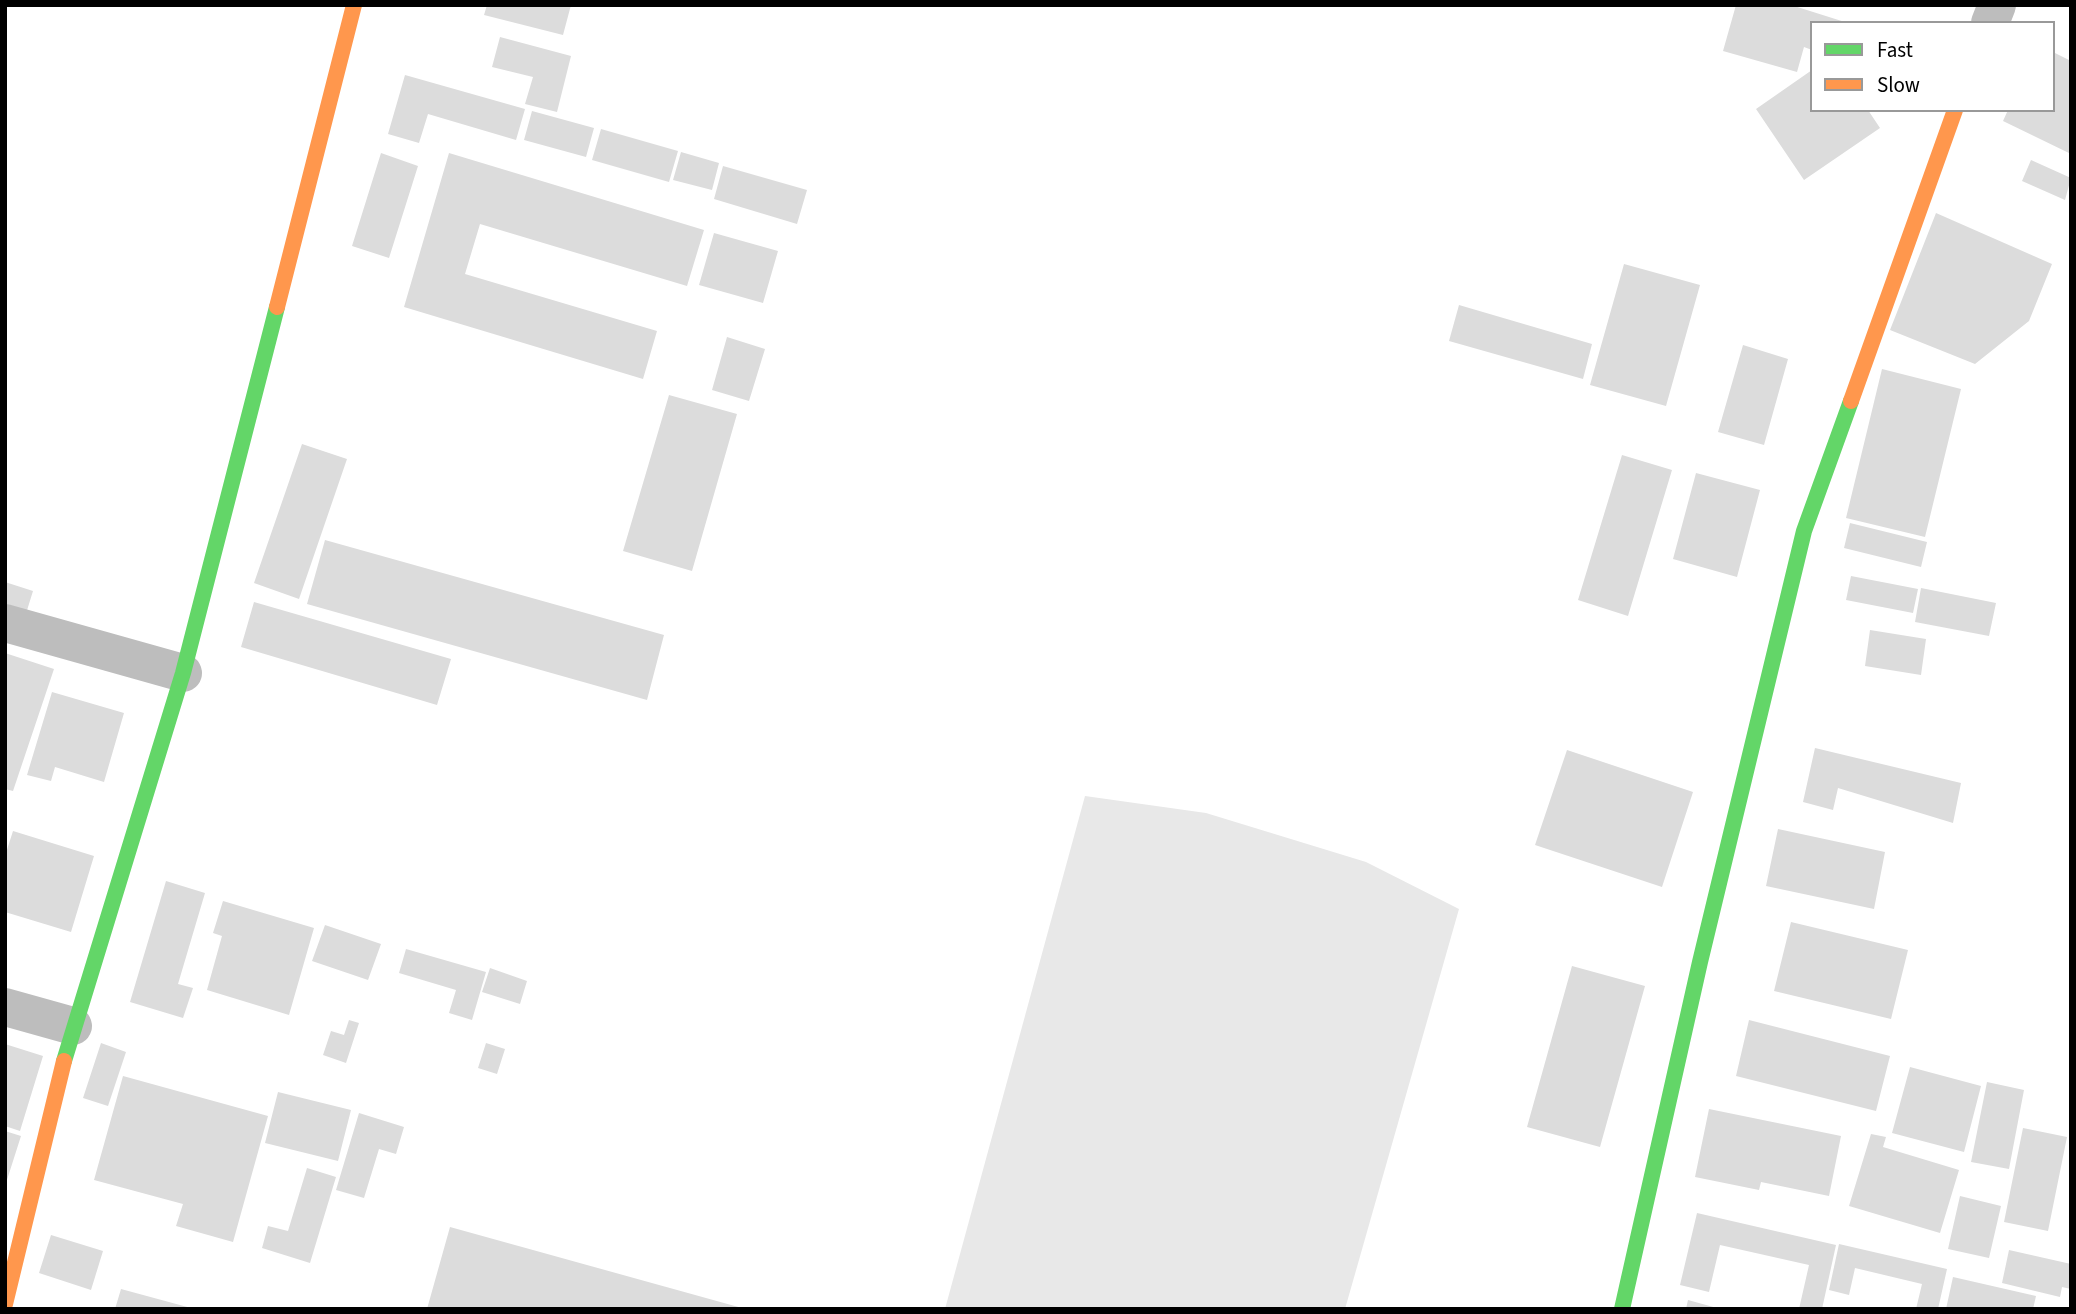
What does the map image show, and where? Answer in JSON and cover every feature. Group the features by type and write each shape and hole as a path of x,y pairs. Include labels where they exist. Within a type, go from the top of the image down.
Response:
{"street":[{"path":"5,1304 73,1026 183,673 354,5"},
{"path":"1622,1309 1700,962 1804,531 1954,112"},
{"path":"5,623 183,673"},
{"path":"5,1007 73,1026"}],"shaded area":[{"path":"1085,796 1206,813 1366,862 1459,909 1345,1309 945,1309"}],"building":[{"path":"487,5 571,5 563,35 484,15"},
{"path":"1736,5 1791,5 1842,21 1810,21 1810,49 1804,47 1797,72 1723,51"},
{"path":"500,37 571,56 557,112 525,104 533,77 492,67"},
{"path":"2055,53 2071,61 2071,154 2003,121 2007,112 2055,112"},
{"path":"1810,71 1810,112 1869,112 1880,128 1804,180 1756,109"},
{"path":"405,75 525,109 516,140 428,114 419,143 388,134"},
{"path":"532,111 594,128 586,157 524,140"},
{"path":"601,129 678,151 669,182 592,160"},
{"path":"681,152 719,163 712,190 673,180"},
{"path":"381,153 418,166 389,258 352,246"},
{"path":"449,153 704,230 687,286 480,224 465,274 657,331 643,379 404,307"},
{"path":"2031,160 2071,178 2065,200 2022,181"},
{"path":"723,166 807,190 797,224 714,199"},
{"path":"1936,213 2052,264 2029,321 1975,364 1890,330"},
{"path":"714,233 778,251 763,303 699,285"},
{"path":"1624,264 1700,285 1666,406 1590,385"},
{"path":"1459,305 1592,344 1583,379 1449,341"},
{"path":"727,337 765,349 749,401 712,390"},
{"path":"1743,345 1788,359 1764,445 1718,432"},
{"path":"1882,369 1961,389 1925,537 1846,518"},
{"path":"669,395 737,414 692,571 623,551"},
{"path":"302,444 347,459 299,599 254,583"},
{"path":"1622,455 1672,470 1628,616 1578,600"},
{"path":"1696,473 1760,490 1737,577 1673,559"},
{"path":"1850,523 1927,542 1921,567 1844,548"},
{"path":"325,540 664,635 647,700 307,604"},
{"path":"1851,576 1918,589 1913,613 1846,600"},
{"path":"5,582 33,591 24,620 5,614"},
{"path":"1921,588 1996,603 1989,636 1915,622"},
{"path":"254,602 451,659 437,705 241,647"},
{"path":"1870,630 1926,639 1921,675 1865,666"},
{"path":"5,653 54,669 13,791 5,789"},
{"path":"52,692 124,713 104,782 55,767 51,781 27,775"},
{"path":"1815,748 1961,783 1953,823 1838,788 1833,810 1803,802"},
{"path":"1567,750 1693,792 1662,887 1535,845"},
{"path":"1778,829 1885,852 1874,909 1766,886"},
{"path":"13,831 94,856 71,932 5,912 5,856"},
{"path":"166,881 205,893 178,984 193,988 183,1018 130,1002"},
{"path":"223,901 314,928 289,1015 207,990 222,936 213,933"},
{"path":"1791,922 1908,950 1891,1019 1774,991"},
{"path":"325,925 381,944 368,980 312,961"},
{"path":"406,949 486,972 472,1020 449,1013 456,990 399,973"},
{"path":"1572,966 1645,986 1600,1147 1527,1127"},
{"path":"490,968 527,981 520,1004 482,992"},
{"path":"349,1020 359,1023 346,1063 323,1055 331,1031 344,1035"},
{"path":"1749,1020 1890,1056 1876,1111 1736,1076"},
{"path":"101,1043 126,1052 108,1106 83,1098"},
{"path":"486,1043 505,1049 497,1074 478,1068"},
{"path":"5,1044 43,1056 20,1131 5,1126"},
{"path":"1910,1067 1981,1086 1964,1152 1892,1133"},
{"path":"123,1076 268,1116 233,1242 176,1226 183,1204 94,1180"},
{"path":"1987,1082 2024,1090 2009,1169 1971,1162"},
{"path":"278,1092 351,1110 338,1161 265,1143"},
{"path":"1709,1109 1841,1136 1829,1196 1761,1182 1759,1190 1695,1177"},
{"path":"359,1113 404,1127 396,1154 379,1149 364,1198 336,1190"},
{"path":"2023,1128 2067,1137 2048,1231 2004,1222"},
{"path":"5,1131 21,1136 6,1183 5,1183"},
{"path":"1871,1134 1886,1137 1883,1147 1959,1170 1940,1233 1849,1206"},
{"path":"307,1168 336,1177 310,1263 262,1248 268,1226 288,1231"},
{"path":"1960,1196 2001,1206 1989,1258 1948,1249"},
{"path":"1697,1213 1836,1245 1822,1309 1799,1309 1809,1265 1720,1245 1709,1292 1680,1285"},
{"path":"450,1227 742,1308 742,1309 427,1309"},
{"path":"51,1235 103,1251 91,1290 39,1273"},
{"path":"1839,1244 1947,1269 1938,1309 1916,1309 1922,1284 1855,1268 1849,1295 1829,1290"},
{"path":"2009,1250 2071,1264 2071,1289 2062,1287 2060,1297 2002,1283"},
{"path":"1953,1277 2036,1296 2033,1309 1946,1309"},
{"path":"121,1289 191,1308 191,1309 115,1309"},
{"path":"1688,1300 1717,1308 1686,1309"}],"traffic: fast":[{"path":"64,1061 183,673 277,307"},
{"path":"1622,1309 1700,962 1804,531 1851,401"}],"traffic: slow":[{"path":"277,307 354,5"},
{"path":"1851,401 1954,112"},
{"path":"5,1304 64,1061"}]}
